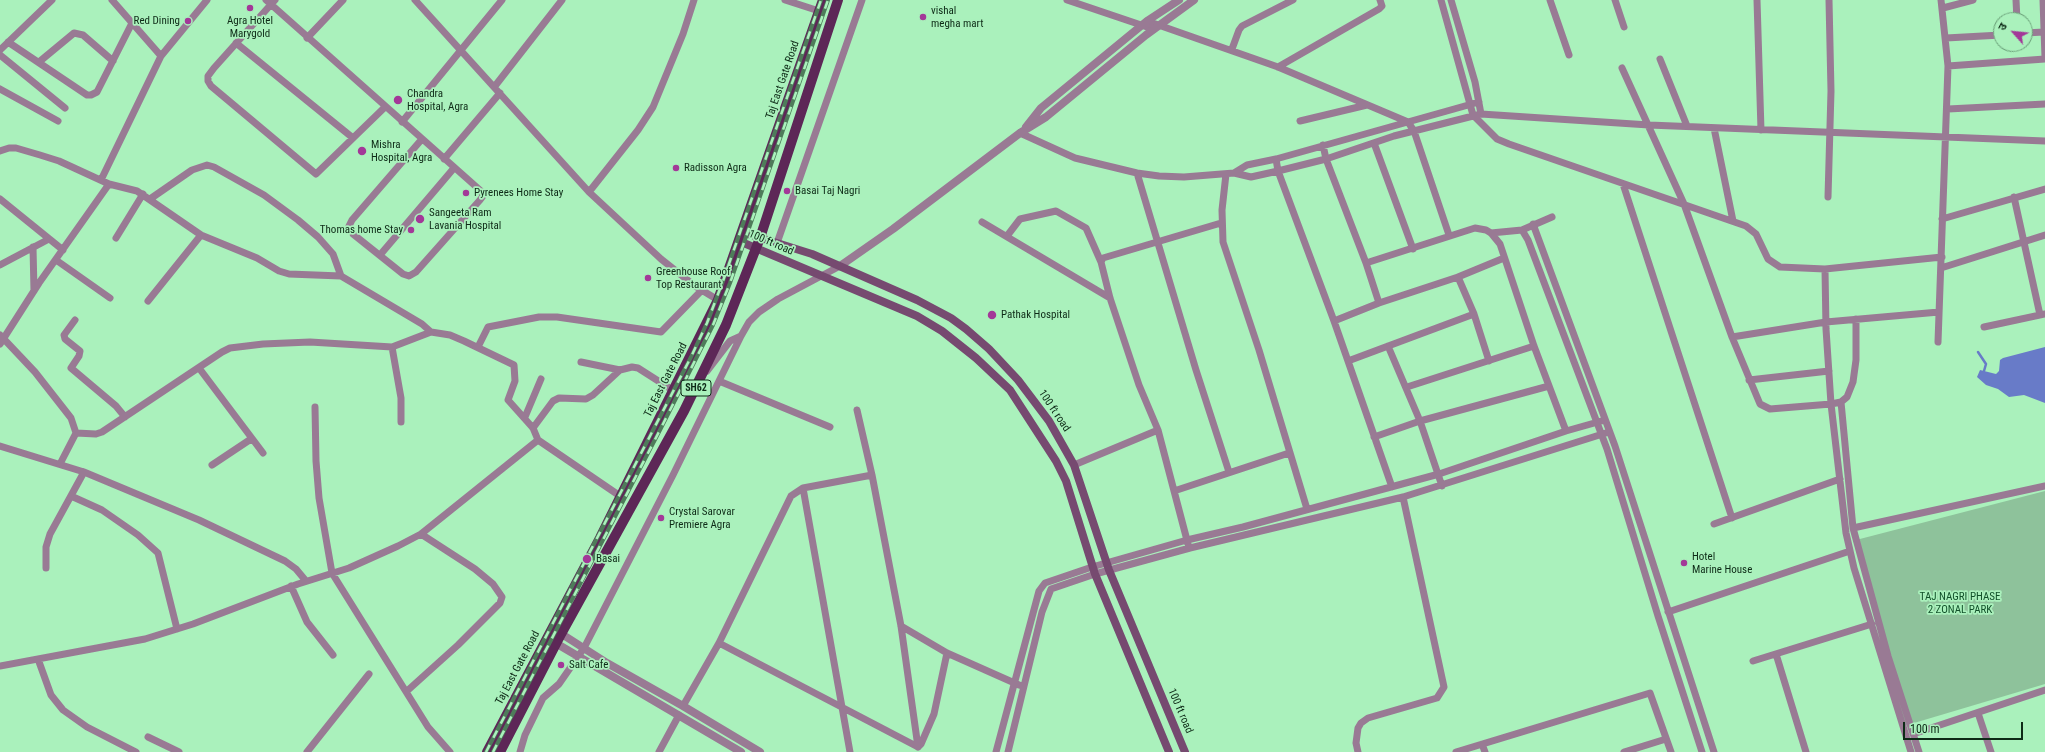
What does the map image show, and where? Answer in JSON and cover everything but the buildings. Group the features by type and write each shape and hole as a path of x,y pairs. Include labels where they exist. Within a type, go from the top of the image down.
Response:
{"main road":[{"name":"Taj East Gate Road","path":"557,631 620,496 674,391 718,300 823,0"},
{"name":"SH62","path":"500,752 557,631 684,411 726,325 760,238 838,0"},
{"name":"100 ft road","path":"740,237 760,238 812,254 917,300 951,318 966,329 989,349 1018,380 1049,421 1074,465 1108,567 1185,752"},
{"name":"100 ft road","path":"740,237 756,249 917,316 942,331 976,358 1010,390 1056,461 1066,481 1093,570 1169,752"},
{"name":"Taj East Gate Road","path":"488,752 552,641"}],"street":[{"path":"112,0 161,56"},
{"path":"101,180 161,56 207,0"},
{"path":"307,38 344,0"},
{"path":"415,0 495,86 589,192 661,259 702,290 718,300"},
{"path":"402,122 502,0"},
{"path":"495,86 562,0"},
{"path":"589,192 638,130 653,107 684,34 694,0"},
{"path":"785,0 819,11"},
{"path":"777,243 862,0"},
{"path":"1067,0 1232,49 1408,122 1414,131 1449,235"},
{"path":"1020,133 1041,108 1145,23 1179,0"},
{"path":"520,752 525,735 544,698 559,684 584,648 673,475 741,336 759,312 778,299 840,266 951,187 1020,133 1046,116 1156,27 1194,0"},
{"path":"1232,49 1240,28 1293,0"},
{"path":"1278,67 1379,9 1382,6 1380,0"},
{"path":"1441,0 1472,115 1489,132 1509,144 1734,221 1752,229 1768,259 1780,267 1825,269 1942,257"},
{"path":"1451,0 1475,82 1481,114"},
{"path":"1550,0 1569,55"},
{"path":"1615,0 1624,27"},
{"path":"1758,0 1761,130"},
{"path":"1828,197 1830,132 1829,0"},
{"path":"1938,342 1942,257 1944,137 1948,110 1948,66 1941,0"},
{"path":"1943,8 1973,0"},
{"path":"2016,0 2017,12"},
{"path":"1948,66 2045,58 2043,0"},
{"path":"0,50 48,1"},
{"path":"385,107 318,173 312,172 211,86 208,81 208,76 270,1 307,38 422,139 454,168 481,191 483,196 480,200 412,275 406,276 353,234 349,226 352,220 422,139"},
{"path":"8,42 91,96 97,92 132,23"},
{"path":"2033,33 2044,32"},
{"path":"39,62 74,33 83,35 113,61"},
{"path":"1946,38 1993,35"},
{"path":"236,43 353,138"},
{"path":"0,55 65,108"},
{"path":"1660,59 1687,126"},
{"path":"1622,68 1684,204 1732,337 1760,404 1766,408 1831,404 1841,402 1847,397 1853,382 1856,360 1856,319"},
{"path":"0,89 58,122"},
{"path":"444,159 500,93"},
{"path":"1234,173 1247,165 1479,102"},
{"path":"1948,110 2045,104"},
{"path":"1300,121 1367,105"},
{"path":"1020,133 1075,158 1137,173 1184,177 1234,173 1251,177 1326,159 1414,131 1472,115 1481,114 1649,125 2045,141"},
{"path":"1714,128 1734,221"},
{"path":"1374,143 1413,249"},
{"path":"1323,145 1326,159 1366,263 1379,303"},
{"path":"0,151 9,148 16,148 40,155 109,184 143,194 201,235 257,258 279,271 289,274 341,276 422,324 431,332"},
{"path":"1276,158 1278,171 1334,321 1392,487"},
{"path":"150,199 192,170 207,165 278,205 313,233 333,254 341,276"},
{"path":"380,254 454,168"},
{"path":"1137,173 1196,370 1230,472"},
{"path":"1226,174 1221,223 1223,242 1259,350 1307,509"},
{"path":"60,464 76,433 71,418 35,372 1,339 109,184"},
{"path":"1624,184 1732,518"},
{"path":"1942,219 2045,189"},
{"path":"116,238 143,194"},
{"path":"1984,327 2042,314 2023,242 2014,197"},
{"path":"0,199 63,250"},
{"path":"1007,236 1020,219 1056,211 1086,228 1101,262 1110,298 1139,385 1158,430 1190,548"},
{"path":"1491,233 1522,230 1552,217"},
{"path":"982,222 1110,298"},
{"path":"1101,262 1103,258 1158,240 1221,223"},
{"path":"1533,224 1605,420 1714,752"},
{"path":"1366,263 1413,249 1449,235 1475,228 1486,230 1491,233 1499,241 1534,346 1566,431"},
{"path":"1522,230 1528,240 1602,435 1699,751"},
{"path":"148,301 201,235"},
{"path":"1941,268 2045,235"},
{"path":"0,266 49,239"},
{"path":"33,247 34,290"},
{"path":"1334,321 1379,303 1458,277 1504,258"},
{"path":"56,260 110,298"},
{"path":"1825,269 1826,322 1831,404 1846,532 1850,551 1911,752"},
{"path":"1458,277 1474,314 1489,361"},
{"path":"478,347 488,327 539,317 557,317 661,332 702,290"},
{"path":"1732,337 1826,322 1939,312"},
{"path":"1348,361 1474,314"},
{"path":"75,320 64,335 65,339 80,351 79,356 72,368 116,406 125,417"},
{"path":"76,433 96,434 125,417 222,352 240,346 310,342 392,347 431,332 450,335 514,365 515,381 508,400 525,417 533,428 538,440 620,496"},
{"path":"684,411 703,377 718,356 733,338 741,336"},
{"path":"1388,346 1407,387 1442,486"},
{"path":"1407,387 1534,346"},
{"path":"392,347 401,398 401,422"},
{"path":"581,362 620,370 632,367 638,368 674,391"},
{"path":"199,368 263,453"},
{"path":"533,428 553,401 559,398 586,399 593,395 620,370"},
{"path":"1749,380 1829,371"},
{"path":"525,417 541,379"},
{"path":"719,381 830,427"},
{"path":"1374,437 1420,421 1549,386"},
{"path":"1841,402 1853,528 1888,656 1920,752"},
{"path":"315,407 316,461 319,498 332,573 407,691 428,727 450,752"},
{"path":"857,410 872,475 901,626 918,747"},
{"path":"1108,567 1187,540 1439,474 1566,431 1597,421 1605,420"},
{"path":"1074,465 1158,430"},
{"path":"996,752 1042,586 1093,570 1402,497 1442,486 1609,432"},
{"path":"212,465 251,439"},
{"path":"0,666 145,639 177,629 291,586 332,573 398,546 421,534 538,440"},
{"path":"0,446 84,472 199,520 285,561 296,569 306,581"},
{"path":"1174,491 1289,452"},
{"path":"46,568 46,547 50,534 84,472"},
{"path":"683,706 718,643 791,496 803,488 872,475"},
{"path":"1714,524 1840,480"},
{"path":"1853,528 2045,486"},
{"path":"803,488 850,752"},
{"path":"71,496 102,510 138,535 158,553 177,629"},
{"path":"1358,752 1356,743 1358,728 1361,722 1368,718 1437,698 1444,687 1402,497"},
{"path":"407,691 458,645 500,603 502,597 493,584 475,569 421,534"},
{"path":"1668,612 1850,551"},
{"path":"1008,752 1048,593 1051,589 1093,570"},
{"path":"291,586 307,622 333,655"},
{"path":"1754,661 1872,624"},
{"path":"901,626 948,653 1024,687"},
{"path":"557,631 760,752"},
{"path":"552,641 741,752"},
{"path":"718,643 918,747"},
{"path":"918,747 930,725 936,707 948,653"},
{"path":"1776,654 1806,752"},
{"path":"38,659 51,695 63,710 79,723 136,752"},
{"path":"307,752 369,674"},
{"path":"1913,734 2045,690"},
{"path":"1456,752 1650,693 1671,752"},
{"path":"1978,712 1991,752"},
{"path":"659,752 679,715"},
{"path":"148,737 179,752"},
{"path":"1624,752 1666,739"},
{"path":"1482,744 1485,752"}],"green space":[{"name":"TAJ NAGRI PHASE 2 ZONAL PARK","path":"2045,491 2045,684 1904,726 1856,540"}],"water":[{"path":"2045,347 2045,403 2024,395 2009,397 1998,389 1986,385 1977,377 1980,370 1996,374 1999,371 2000,360 2003,358"}],"waterway":[{"path":"1978,352 1986,364 1984,371"}],"railway":[{"path":"486,752 691,357 707,323 821,0"},
{"path":"493,752 713,325 730,283 828,0"}],"place":[{"name":"Agra Hotel Marygold","path":"250,8"},
{"name":"vishal megha mart","path":"923,17"},
{"name":"Red Dining","path":"188,21"},
{"name":"Chandra Hospital, Agra","path":"398,100"},
{"name":"Mishra Hospital, Agra","path":"362,151"},
{"name":"Radisson Agra","path":"676,168"},
{"name":"Basai Taj Nagri","path":"787,191"},
{"name":"Pyrenees Home Stay","path":"466,193"},
{"name":"Sangeeta Ram Lavania Hospital","path":"420,219"},
{"name":"Thomas home Stay","path":"411,230"},
{"name":"Greenhouse Roof Top Restaurant","path":"648,278"},
{"name":"Pathak Hospital","path":"992,315"},
{"name":"Crystal Sarovar Premiere Agra","path":"661,518"},
{"name":"Basai","path":"587,559"},
{"name":"Hotel Marine House","path":"1684,563"},
{"name":"Salt Cafe","path":"561,665"}]}
